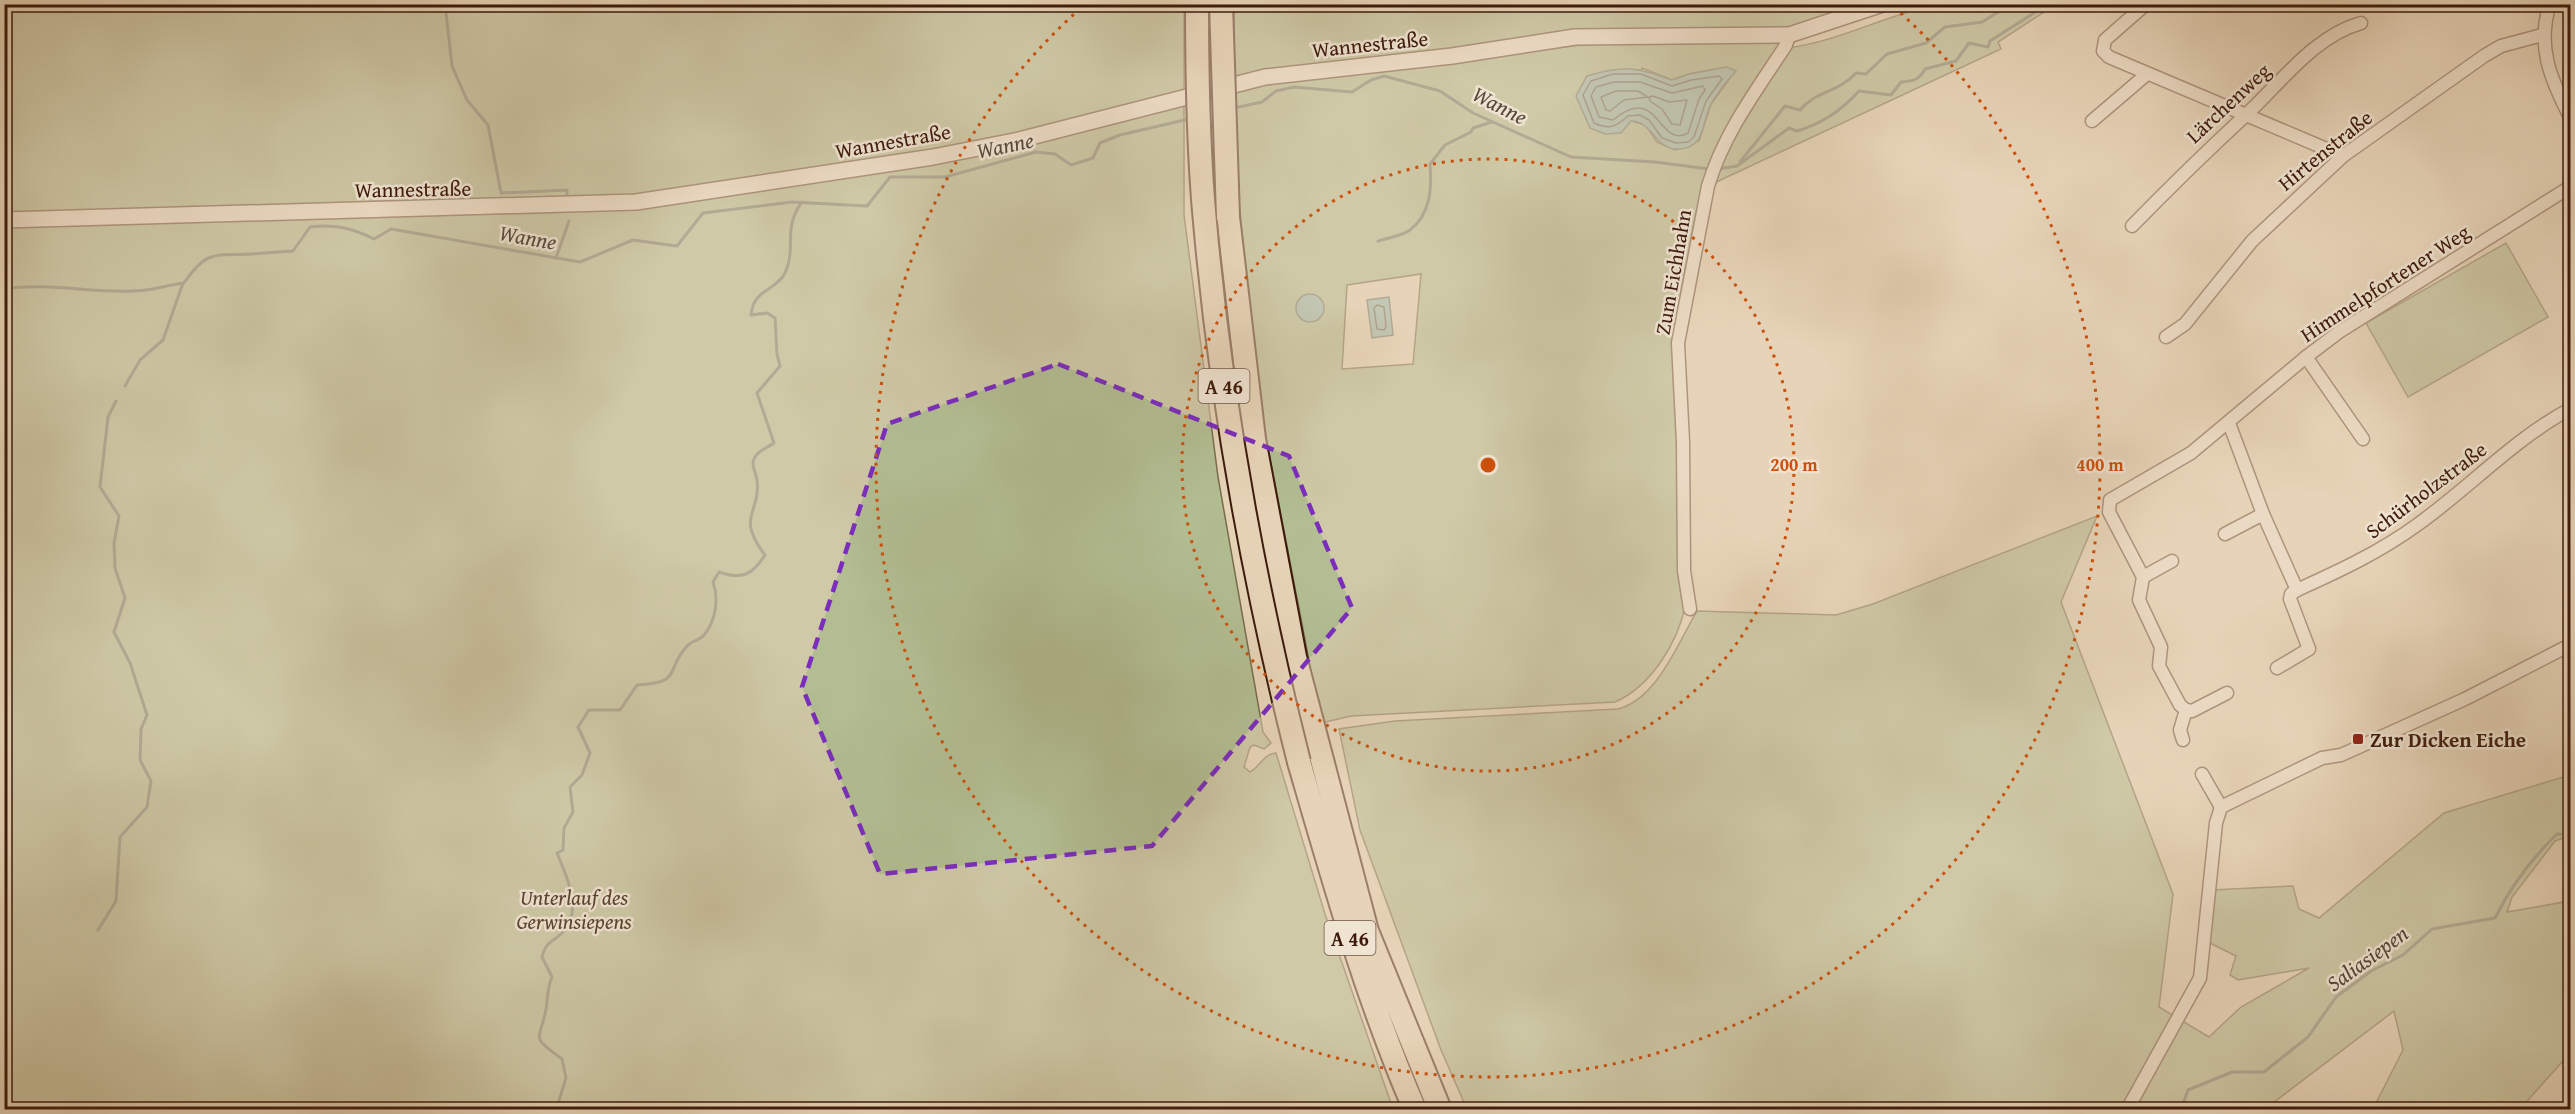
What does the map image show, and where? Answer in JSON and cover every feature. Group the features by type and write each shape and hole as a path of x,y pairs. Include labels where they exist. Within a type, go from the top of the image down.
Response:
{"highway":[{"name":"A 46","path":"1197,4 1198,119 1204,222 1231,445 1276,670 1309,759 1367,931 1440,1110"},
{"name":"A 46","path":"1221,4 1228,217 1254,439 1295,657 1309,759 1351,939 1398,1071 1415,1110"}],"street":[{"name":"Wannestraße","path":"4,219 636,202 933,157 1019,140 1265,77 1452,56 1575,37 1789,35 1883,4"},
{"path":"2146,4 2107,37 2103,48 2106,55 2113,60 2343,156"},
{"path":"2550,4 2542,35 2546,59 2571,117"},
{"name":"Lärchenweg","path":"2132,226 2200,156 2330,35 2361,23"},
{"name":"Zum Eichhahn","path":"1690,609 1684,571 1683,442 1678,343 1716,161 1731,128 1786,45 1789,35"},
{"name":"Hirtenstraße","path":"2166,337 2185,324 2252,241 2343,156 2484,56 2501,46 2542,35"},
{"path":"2092,121 2147,74"},
{"name":"Himmelpfortener Weg","path":"2186,710 2180,705 2158,664 2161,647 2139,600 2143,577 2109,512 2110,500 2187,456 2306,357 2368,313 2571,187"},
{"path":"2306,357 2362,439"},
{"name":"Schürholzstraße","path":"2297,591 2369,556 2417,526 2520,444 2571,409"},
{"path":"2229,423 2269,529 2297,591 2291,594 2290,599 2309,650 2277,668"},
{"path":"2225,534 2263,514"},
{"path":"2143,577 2172,561"},
{"path":"2127,1110 2200,978 2216,823 2221,807 2322,758 2341,755 2465,699 2571,645"},
{"path":"2183,740 2180,730 2186,710 2192,711 2227,693"},
{"path":"2202,774 2221,807"}],"highlighted area":[{"path":"1058,364 1289,456 1352,608 1152,846 880,874 802,687 887,424"}],"green space":[{"path":"1868,4 1788,31 1603,32 1234,79 1234,5"},
{"name":"Unterlauf des Gerwinsiepens","path":"5,5 1184,5 1184,215 1218,477 1263,732 1271,743 1264,749 1254,745 1250,747 1244,767 1250,772 1265,758 1276,753 1325,914 1393,1109 5,1110"},
{"path":"1934,5 2055,5 1998,42 2001,49 1712,184 1720,160 1787,48 1842,35"},
{"path":"1630,39 1785,39 1727,130 1675,343 1685,607 1676,635 1660,663 1640,686 1628,695 1615,702 1351,716 1321,723 1259,401 1236,171 1236,87","holes":["1727,67 1730,78 1711,104 1699,141 1675,150 1657,142 1646,125 1631,121 1642,68 1672,80 1689,74","1421,274 1413,364 1342,369 1347,285"]},
{"path":"2506,243 2548,317 2408,397 2366,323"},
{"path":"2097,516 2061,602 2173,894 2159,1007 2209,1037 2241,1007 2309,968 2238,980 2230,975 2236,956 2210,943 2212,890 2293,886 2299,909 2319,918 2444,813 2570,775 2570,836 2555,841 2512,897 2507,912 2570,901 2570,1053 2520,1109 2373,1109 2403,1050 2394,1011 2265,1109 1467,1109 1441,1050 1360,830 1339,729 1395,721 1618,709 1632,703 1655,682 1697,611 1836,615 1873,604"}],"water":[{"path":"1727,67 1736,71 1711,104 1699,139 1694,144 1680,149 1665,145 1638,122 1631,121 1621,133 1605,134 1590,128 1576,96 1587,76 1610,70 1639,70 1672,80 1689,74"},
{"path":"1310,294 1320,298 1324,308 1320,318 1310,322 1300,318 1296,308 1300,298"},
{"path":"1389,297 1393,335 1372,338 1367,300"}],"waterway":[{"path":"445,4 452,66 467,100 488,125 501,193 567,190 567,194"},
{"path":"1740,162 1785,106 1800,110 1813,99 1849,80 1856,73 1866,74 1887,54 1926,43 1945,27 1982,22 2011,4"},
{"name":"Wanne","path":"1718,169 1737,166 1789,128 1797,131 1823,120 1846,104 1859,91 1891,95 1901,82 1916,79 1925,69 1956,61 1969,43 1988,47 1990,41 2048,4"},
{"name":"Wanne","path":"1234,108 1262,102 1276,91 1294,87 1352,92 1371,80 1384,76 1440,91 1473,113 1571,157 1655,162 1709,169"},
{"name":"Wanne","path":"4,289 52,287 133,291 184,283 199,264 213,256 293,251 310,227 319,226 343,228 374,239 391,229 580,262 633,240 677,246 703,213 792,202 867,206 890,177 945,177 1036,152 1055,154 1071,165 1093,158 1100,143 1120,135 1189,119"},
{"path":"1378,241 1407,232 1417,224 1429,200 1430,164 1445,145 1471,132 1473,128 1492,122"},
{"path":"556,1110 566,1078 562,1059 545,1046 539,1037 552,977 542,957 548,945 569,924 572,914 572,894 557,853 563,850 564,828 573,812 570,787 582,775 590,753 578,727 589,710 620,710 637,685 652,684 667,678 681,654 690,644 702,637 711,623 716,602 713,582 719,572 734,576 746,574 756,567 765,555 756,542 750,523 757,491 753,463 758,453 774,443 757,393 780,366 775,318 767,313 751,315 753,306 760,295 776,284 785,273 790,255 791,229 796,211 802,202"},
{"path":"556,258 569,221"},
{"path":"125,386 140,360 163,340 183,283"},
{"path":"98,930 116,901 120,837 147,807 151,781 140,760 141,729 147,715 130,663 114,632 125,598 115,568 114,543 119,516 100,487 108,417 116,401"},
{"name":"Saliasiepen","path":"2181,1110 2188,1090 2232,1072 2264,1072 2308,1037 2336,997 2371,971 2403,955 2432,929 2495,918 2522,873 2539,853 2557,834 2570,835"}],"place":[{"name":"Zur Dicken Eiche","path":"2358,739"}]}
